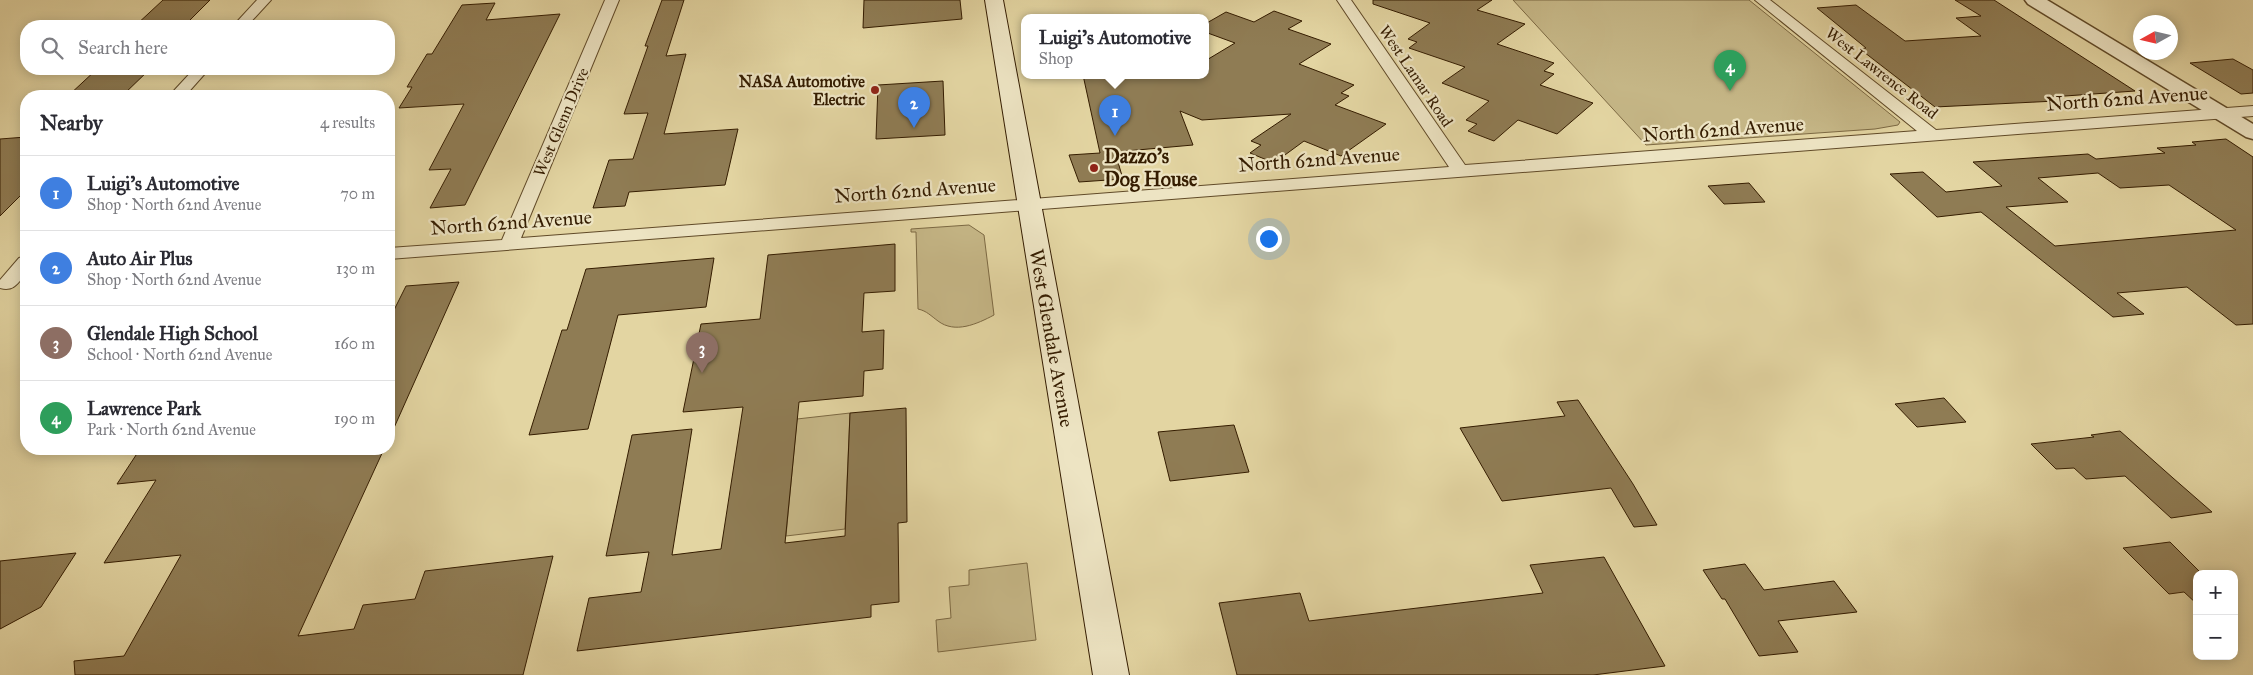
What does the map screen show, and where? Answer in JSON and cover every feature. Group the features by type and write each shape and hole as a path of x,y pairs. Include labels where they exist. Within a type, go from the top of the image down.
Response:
{"main road":[{"name":"West Glendale Avenue","path":"994,0 1111,675"}],"street":[{"path":"246,20 264,0"},
{"name":"West Glenn Drive","path":"509,245 612,0"},
{"name":"West Lamar Road","path":"1344,0 1460,171"},
{"name":"West Lawrence Road","path":"1762,0 1933,136"},
{"path":"2034,0 2253,132"},
{"path":"183,90 196,75"},
{"name":"North 62nd Avenue","path":"395,254 2253,111"},
{"path":"3,284 20,268"},
{"path":"3,284 20,283"}],"shaded area":[{"path":"1513,0 1749,0 1900,122 1898,125 1875,129 1646,145"},
{"path":"969,225 984,235 994,315 966,326 952,327 945,325 918,309 916,232 911,232 911,229"},
{"path":"850,413 845,529 786,536 797,419"},
{"path":"1027,563 1036,640 938,652 936,620 951,618 949,587 969,585 969,570"}],"building":[{"path":"163,0 210,0 190,20 141,20"},
{"path":"662,0 684,0 666,56 686,54 664,134 738,129 725,185 629,192 625,206 593,208 609,160 633,159 648,113 624,114 648,46 645,46"},
{"path":"864,0 960,0 962,19 863,28"},
{"path":"1373,0 1492,0 1477,10 1525,24 1497,44 1554,63 1544,71 1554,74 1540,85 1593,103 1557,134 1518,120 1494,141 1468,131 1477,124 1466,120 1489,101 1442,83 1465,67 1409,48 1417,42 1408,39 1430,23 1373,4"},
{"path":"1955,0 1994,0 2135,91 2051,97 2056,101 1935,107 1860,49 1866,48 1817,8 1856,5 1905,41 1981,36 1956,18 1981,16"},
{"path":"495,3 486,20 560,14 465,205 430,208 451,169 429,170 464,104 399,108 412,87 407,87 427,54 432,54 462,5"},
{"path":"1274,11 1302,21 1288,29 1331,44 1299,64 1354,85 1341,93 1349,96 1335,105 1386,124 1341,156 1304,141 1274,163 1250,153 1261,145 1251,141 1291,114 1202,120 1180,111 1193,145 1115,152 1123,179 1079,182 1069,155 1100,153 1084,79 1209,79 1209,59 1235,43 1209,33 1209,22 1226,12 1254,22"},
{"path":"2233,59 2253,70 2253,93 2241,94 2190,63"},
{"path":"91,75 144,75 128,90 74,90"},
{"path":"943,81 945,135 876,139 878,85"},
{"path":"20,137 20,196 0,216 0,139"},
{"path":"2226,139 2253,157 2253,324 2236,325 2187,287 2117,293 2144,314 2113,317 1981,212 1937,217 1890,174 1923,172 1946,192 2002,186 1973,162 2088,154 2096,159 2165,153 2157,148 2196,145 2192,142","holes":["2098,173 2120,188 2169,185 2236,230 2055,246 2006,207 2068,202 2038,178"]},
{"path":"1749,183 1765,202 1724,204 1708,186"},
{"path":"895,244 895,291 864,293 862,332 884,330 883,369 864,371 863,396 799,402 785,543 845,536 850,413 906,408 907,522 898,523 899,602 871,605 871,617 577,651 589,598 641,592 649,552 606,556 632,435 692,429 672,555 721,549 743,407 683,412 701,324 760,319 768,255"},
{"path":"714,258 706,307 618,315 588,429 529,435 562,330 567,330 586,269"},
{"path":"459,282 395,426 395,308 406,286"},
{"path":"1944,398 1966,422 1917,427 1895,404"},
{"path":"1578,400 1633,484 1657,525 1634,527 1611,488 1502,501 1460,428 1565,416 1557,402"},
{"path":"1234,425 1249,472 1170,481 1158,432"},
{"path":"2120,431 2212,512 2171,518 2125,476 2086,479 2074,468 2056,469 2031,444 2094,437 2091,435"},
{"path":"136,455 381,455 298,636 354,629 363,605 415,599 425,571 553,556 523,675 75,675 74,661 124,656 181,555 104,563 156,480 117,484"},
{"path":"2170,542 2198,570 2193,570 2193,600 2184,592 2169,594 2123,548"},
{"path":"76,553 41,607 0,629 0,561"},
{"path":"1604,557 1665,666 1593,675 1237,675 1219,603 1300,593 1309,621 1543,593 1530,565"},
{"path":"1745,564 1764,590 1834,581 1857,612 1778,621 1798,652 1759,656 1725,599 1722,599 1703,570"}],"place":[{"name":"NASA Automotive Electric","path":"875,90"},
{"name":"Lawrence Park","path":"1730,91"},
{"name":"Auto Air Plus","path":"914,128"},
{"name":"Luigi's Automotive","path":"1115,136"},
{"name":"Dazzo's Dog House","path":"1094,168"},
{"name":"Glendale High School","path":"702,373"}]}
